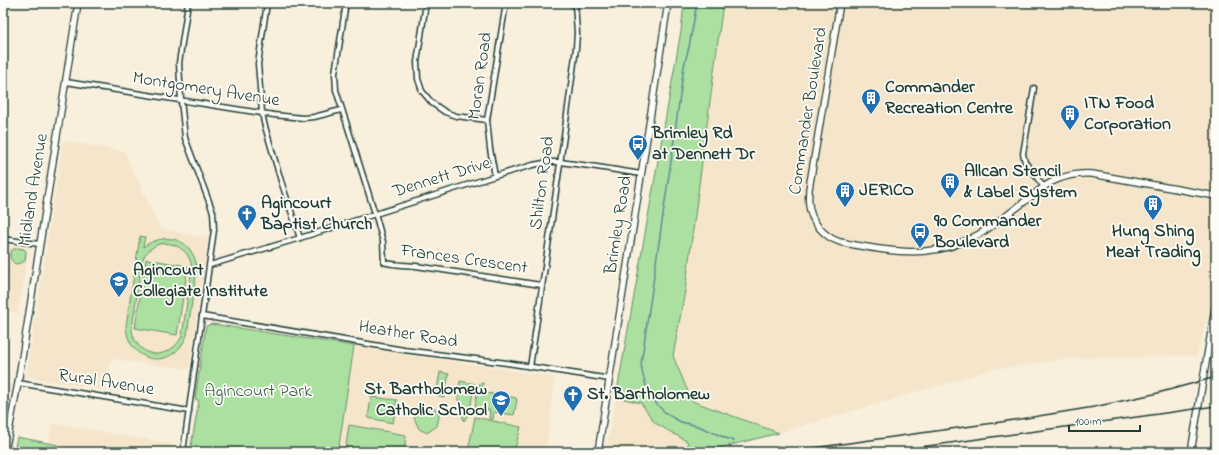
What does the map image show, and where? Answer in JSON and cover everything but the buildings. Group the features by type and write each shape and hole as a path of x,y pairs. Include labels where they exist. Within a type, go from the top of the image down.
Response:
{"main road":[{"name":"Midland Avenue","path":"5,452 18,383 78,3"},
{"name":"Brimley Road","path":"598,452 668,3"},
{"name":"Commander Boulevard","path":"840,3 809,189 808,205 817,226 823,232 839,242 913,252 938,250 965,241 986,230 1044,187 1055,180 1071,175 1085,174 1216,196"},
{"path":"1191,452 1216,302"}],"street":[{"path":"183,452 214,230 213,212 185,138 181,100 180,63 188,3"},
{"path":"267,3 258,64 262,112 281,181 300,238"},
{"path":"346,3 335,73 336,90 375,213"},
{"path":"426,3 417,67 418,79 422,91 432,103 445,112 456,116 487,120"},
{"name":"Moran Road","path":"495,176 487,120 506,3"},
{"name":"Shilton Road","path":"530,367 541,285 552,223 577,33 575,3"},
{"name":"Montgomery Avenue","path":"66,82 303,118 314,117 342,110"},
{"path":"1034,88 1023,154 1025,162 1044,187"},
{"name":"Dennett Drive","path":"210,265 533,165 549,162 560,162 641,174"},
{"name":"Frances Crescent","path":"375,213 383,242 384,262 388,264 416,266 541,285"},
{"path":"3,238 39,244"},
{"name":"Heather Road","path":"202,316 404,350 610,379"},
{"name":"Rural Avenue","path":"18,383 189,411"}],"shaded area":[{"path":"723,3 1216,3 1216,320 1206,320 1197,356 1073,358 994,369 779,433 692,401 673,356 685,291"},
{"name":"Agincourt Collegiate Institute","path":"63,141 124,151 160,228 194,236 208,237 189,369 111,359 106,391 26,376"},
{"path":"3,244 29,248 18,313 3,310"},
{"path":"354,346 555,377 546,452 338,452"},
{"path":"616,397 641,403 655,423 688,442 687,452 606,452"},
{"path":"52,423 172,444 171,452 57,452 58,445 49,443"}],"green space":[{"path":"684,3 723,3 685,291 673,356 692,401 779,433 703,452 687,452 688,442 655,423 641,403 616,397 681,31"},
{"path":"140,236 145,237 143,247 161,239 177,240 184,244 190,250 197,268 187,335 180,347 172,355 152,359 142,355 134,349 129,339 126,326","holes":["164,243 183,250 189,258 192,268 182,336 178,342 167,351 154,354 142,349 134,338 132,328 142,261 148,251 153,247"]},
{"path":"17,248 24,249 26,252 25,261 15,264 10,257 10,254 12,250"},
{"path":"146,259 188,266 177,335 135,328"},
{"name":"Agincourt Park","path":"212,324 354,346 338,452 190,452 199,401 195,399 206,326"},
{"path":"440,372 449,374 444,397 436,395"},
{"path":"460,381 475,384 469,413 464,421 458,401"},
{"path":"480,383 483,383 482,391 493,394 492,404 504,406 506,396 516,398 517,400 514,415 494,412 493,419 489,419 490,410 477,410 478,408 475,408 477,391"},
{"path":"371,397 397,400 393,423 368,418"},
{"path":"432,408 438,410 439,417 437,426 427,433 419,429 414,418 419,410"},
{"path":"475,417 521,427 514,452 468,451"},
{"path":"349,425 406,435 404,452 345,452"},
{"path":"17,437 58,445 57,452 14,452"}],"waterway":[{"path":"697,3 684,66 641,364 648,390 663,411 679,421 697,426 734,441"},
{"path":"1209,452 1216,430"}],"railway":[{"path":"784,452 1001,422 1094,407 1154,394 1216,377"},
{"path":"885,452 1216,406"}],"place":[{"name":"Commander Recreation Centre","path":"871,115"},
{"name":"ITN Food Corporation","path":"1070,131"},
{"name":"Brimley Rd at Dennett Dr","path":"638,161"},
{"name":"Allcan Stencil & Label System","path":"950,199"},
{"name":"JERICO","path":"845,208"},
{"name":"Hung Shing Meat Trading","path":"1153,221"},
{"name":"Agincourt Baptist Church","path":"247,231"},
{"name":"90 Commander Boulevard","path":"920,249"},
{"name":"Agincourt Collegiate Institute","path":"119,298"},
{"name":"St. Bartholomew","path":"573,412"},
{"name":"St. Bartholomew Catholic School","path":"501,417"}]}
